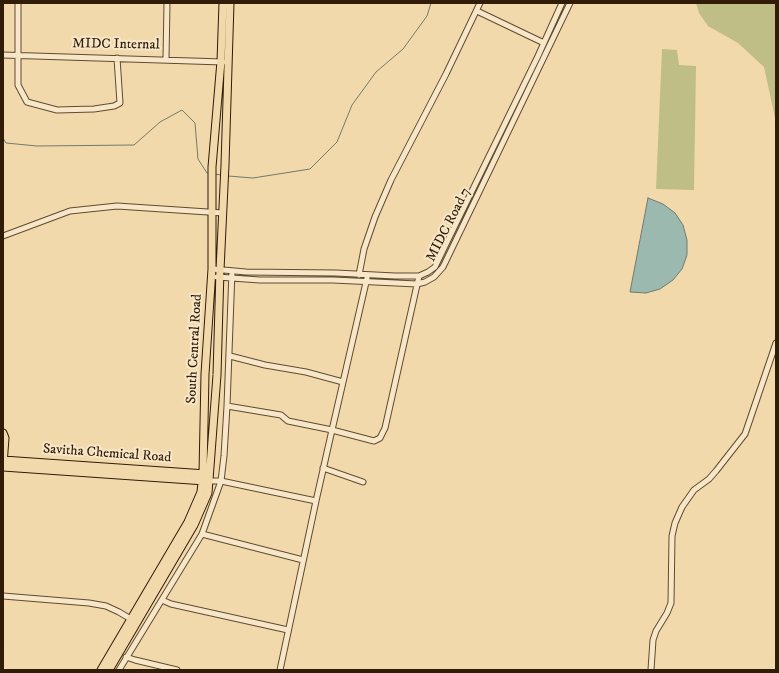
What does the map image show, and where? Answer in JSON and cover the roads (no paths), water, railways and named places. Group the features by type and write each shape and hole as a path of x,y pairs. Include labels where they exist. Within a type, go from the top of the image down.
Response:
{"main road":[{"name":"South Central Road","path":"206,477 217,375 223,212 225,62 223,3"},
{"name":"South Central Road","path":"101,670 194,525 208,493 206,477 205,374 212,273 212,174 225,62 230,3"},
{"path":"3,433 5,438 3,464"},
{"name":"Savitha Chemical Road","path":"3,464 206,477"},
{"name":"South Central Road","path":"109,670 133,620"}],"street":[{"path":"18,3 18,85 27,102 57,110 94,109 114,106 120,103 117,58"},
{"path":"166,59 167,3"},
{"path":"359,274 364,249 375,217 480,3"},
{"name":"MIDC Road 7","path":"220,273 232,271 419,276 435,267 562,3"},
{"name":"MIDC Road 7","path":"220,273 232,278 260,280 333,280 417,284 434,277 444,267 570,3"},
{"path":"477,11 544,43"},
{"name":"MIDC Internal","path":"3,55 225,62"},
{"path":"507,118 513,121"},
{"path":"3,236 70,211 117,206 223,212"},
{"path":"449,238 455,242"},
{"path":"119,670 202,534 221,481 230,356 232,271"},
{"path":"212,273 220,273"},
{"path":"280,670 323,468 368,274"},
{"path":"227,406 281,415 288,421 332,430 374,442 380,438 384,428 419,276"},
{"path":"650,670 653,640 656,631 671,603 672,536 675,523 682,507 694,490 709,479 744,434 776,343"},
{"path":"230,356 265,365 306,372 343,382"},
{"path":"323,468 364,482"},
{"path":"206,477 316,501"},
{"path":"202,534 303,560"},
{"path":"3,596 89,603 106,606 133,620"},
{"path":"162,600 171,604 288,630"},
{"path":"126,657 177,670"}],"water":[{"path":"648,198 663,204 675,213 683,225 687,240 687,255 682,269 673,280 660,289 646,293 630,292"}],"waterway":[{"path":"228,176 253,178 310,169 337,142 352,105 376,72 403,49 427,16 431,3"},
{"path":"3,138 6,143 37,146 134,145 160,122 182,110 195,123 198,159 207,173 209,173"},
{"path":"214,174 221,175"}]}
